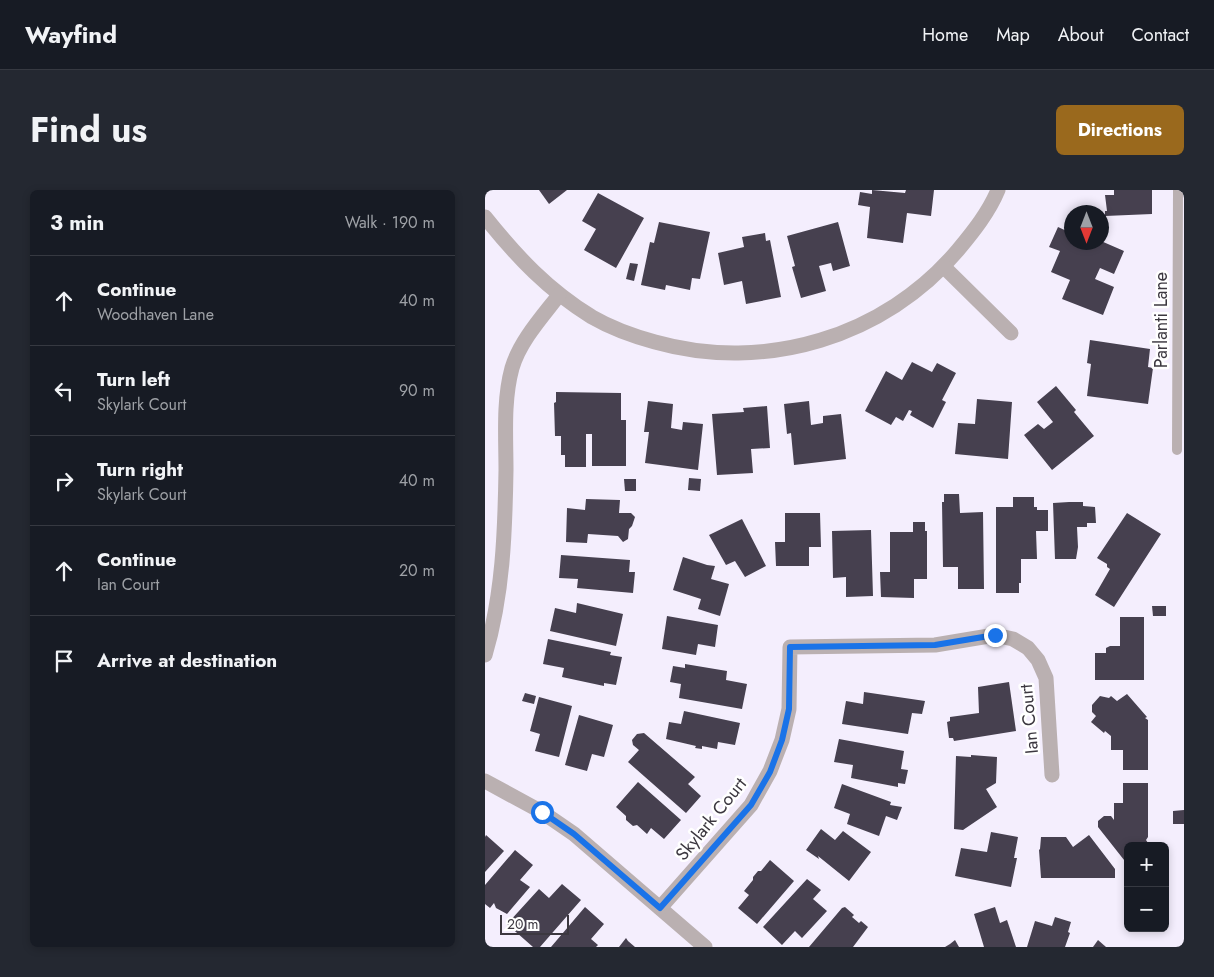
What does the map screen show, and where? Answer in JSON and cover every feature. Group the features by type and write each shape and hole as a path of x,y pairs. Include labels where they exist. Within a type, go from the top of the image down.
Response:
{"street":[{"path":"485,217 533,273 559,295 593,317 634,336 683,349 715,353 757,353 799,347 837,336 872,320 906,299 944,267 973,232 998,190"},
{"path":"944,267 1011,333"},
{"path":"485,655 499,594 505,534 507,391 513,366 524,342 559,295"},
{"name":"Ian Court","path":"928,645 995,635 1013,639 1028,648 1038,660 1046,678 1052,775"},
{"name":"Skylark Court","path":"660,908 751,805 770,772 782,740 789,709 790,647 928,645"},
{"path":"485,781 542,812 574,834 705,947"}],"lane":[{"name":"Parlanti Lane","path":"1177,190 1177,450"}],"building":[{"path":"539,190 567,190 549,204"},
{"path":"872,190 905,193 906,190 934,190 931,216 907,213 903,243 867,238 870,207 858,205 860,192 872,194"},
{"path":"1114,190 1152,190 1152,214 1109,216 1109,205 1106,205 1105,195 1114,195"},
{"path":"598,193 644,218 616,268 584,250 596,229 582,221"},
{"path":"659,222 710,232 700,279 692,278 690,290 666,285 665,290 641,285 650,242 654,243"},
{"path":"838,222 850,266 833,271 831,263 819,266 826,291 801,298 792,267 795,266 787,236"},
{"path":"1058,227 1064,230 1064,250 1109,250 1109,244 1124,251 1114,274 1100,268 1095,279 1114,287 1103,315 1062,299 1070,280 1051,272 1060,251 1049,247"},
{"path":"765,233 766,241 770,240 781,297 746,304 742,281 724,285 718,253 744,247 742,237"},
{"path":"630,263 638,264 634,281 626,279"},
{"path":"1090,340 1150,349 1148,367 1153,368 1148,404 1087,396 1091,364 1087,363"},
{"path":"912,362 932,372 937,363 956,373 942,400 946,402 933,428 910,415 912,411 909,410 903,421 896,417 891,425 865,411 886,371 902,380"},
{"path":"1056,386 1094,436 1052,470 1024,435 1038,424 1044,429 1053,422 1037,402"},
{"path":"556,392 621,393 621,420 626,420 626,466 592,466 592,434 586,434 586,467 565,467 565,455 561,455 561,436 555,436 554,403 556,402"},
{"path":"977,399 1012,402 1008,459 955,454 958,423 975,424"},
{"path":"648,401 673,404 671,428 682,430 683,422 703,424 698,470 645,463 649,432 644,432"},
{"path":"809,401 811,425 823,423 823,416 841,414 846,459 794,465 791,433 787,434 784,404"},
{"path":"767,406 770,448 751,449 753,473 717,475 712,414 744,412 743,408"},
{"path":"689,478 701,479 700,491 688,490"},
{"path":"624,479 636,479 636,491 625,491"},
{"path":"944,494 959,494 960,513 983,512 984,589 958,589 958,567 943,567 942,502 944,502"},
{"path":"1013,497 1034,497 1034,507 1037,507 1037,510 1048,510 1048,531 1036,531 1037,559 1021,559 1019,593 996,593 996,507 1013,507"},
{"path":"586,499 620,500 619,513 631,513 635,517 629,529 628,539 623,542 618,536 588,534 587,543 566,542 567,508 585,510"},
{"path":"1083,502 1083,506 1095,507 1096,523 1087,523 1087,527 1077,527 1078,547 1076,559 1055,559 1053,503"},
{"path":"785,513 820,513 821,547 809,547 809,566 776,566 775,542 785,542"},
{"path":"1127,513 1161,534 1114,607 1095,595 1110,569 1107,567 1107,564 1097,558"},
{"path":"742,519 766,566 745,577 735,561 726,565 709,535"},
{"path":"913,522 925,522 925,531 927,531 927,579 914,579 914,598 881,597 880,572 890,572 890,532 913,532"},
{"path":"871,530 873,596 846,597 846,577 833,578 832,531"},
{"path":"561,555 630,560 629,572 635,572 633,593 577,588 578,579 559,578"},
{"path":"683,557 715,566 711,579 729,584 720,616 698,609 701,599 673,590"},
{"path":"577,603 623,614 616,646 550,631 555,608 576,613"},
{"path":"1152,606 1166,606 1166,616 1153,616"},
{"path":"667,616 718,625 715,647 698,644 696,655 662,649"},
{"path":"1120,617 1144,617 1144,680 1095,680 1095,653 1106,653 1106,648 1110,646 1120,646"},
{"path":"548,639 611,652 610,655 622,657 616,685 604,683 604,686 562,677 564,668 543,664"},
{"path":"685,664 727,671 726,680 747,684 742,709 679,698 681,684 670,682 673,666 685,668"},
{"path":"1009,682 1016,731 954,741 953,738 949,738 947,722 950,721 950,717 979,713 978,687"},
{"path":"864,692 925,701 922,714 912,713 908,734 842,724 846,701 863,704"},
{"path":"525,693 536,696 534,704 522,701"},
{"path":"1127,694 1148,720 1148,770 1123,770 1123,750 1111,750 1111,736 1105,731 1104,733 1091,722 1096,716 1092,712 1092,705 1100,696 1109,698 1111,696 1117,701"},
{"path":"539,697 572,706 559,757 535,751 540,734 530,731"},
{"path":"684,711 740,723 735,745 718,742 717,749 702,746 702,749 666,739 669,722 681,724"},
{"path":"579,715 613,725 604,757 592,754 587,771 565,765"},
{"path":"644,733 695,777 688,784 701,796 686,813 628,762 639,750 633,745 632,740 637,734"},
{"path":"839,739 904,751 901,769 908,770 905,784 898,783 898,787 851,778 853,765 834,762"},
{"path":"971,755 997,757 996,783 986,789 997,807 963,830 954,829 956,756 971,757"},
{"path":"638,782 681,820 664,839 651,828 647,834 637,825 633,826 616,807"},
{"path":"1123,783 1148,783 1147,842 1124,842 1124,860 1098,827 1098,821 1104,816 1111,816 1114,820 1114,803 1123,803"},
{"path":"842,784 891,802 890,805 902,807 897,820 886,816 879,836 847,824 850,814 834,808"},
{"path":"1184,810 1184,824 1173,824 1173,811"},
{"path":"821,829 835,840 843,831 871,852 849,881 818,856 819,859 806,850"},
{"path":"991,832 1018,837 1014,858 1017,858 1011,887 955,876 961,848 987,852"},
{"path":"486,835 504,851 485,872 485,837"},
{"path":"1089,835 1115,869 1115,878 1041,878 1039,850 1041,837 1066,837 1073,847"},
{"path":"515,850 533,865 520,880 530,887 507,914 496,908 494,903 490,908 485,904 485,885"},
{"path":"770,860 794,881 757,924 738,908 749,895 744,891 753,880 753,877"},
{"path":"807,879 821,890 813,899 827,911 802,938 795,931 782,945 763,927"},
{"path":"562,884 581,900 540,947 533,947 507,924 539,889 549,898"},
{"path":"585,907 604,924 591,939 598,945 596,947 551,947"},
{"path":"845,907 854,915 852,917 868,927 853,947 809,947 842,908"},
{"path":"995,907 1000,923 1007,920 1016,947 984,947 974,914"},
{"path":"1055,917 1071,922 1068,932 1070,933 1065,947 1027,947 1035,921 1052,926"},
{"path":"626,938 628,941 635,947 619,947"},
{"path":"955,940 959,947 945,947 950,944"},
{"path":"1098,940 1106,947 1093,947"}],"route":[{"path":"542,812 574,834 660,908 751,805 770,772 782,740 789,709 791,686 790,647 935,645 995,635"}]}
